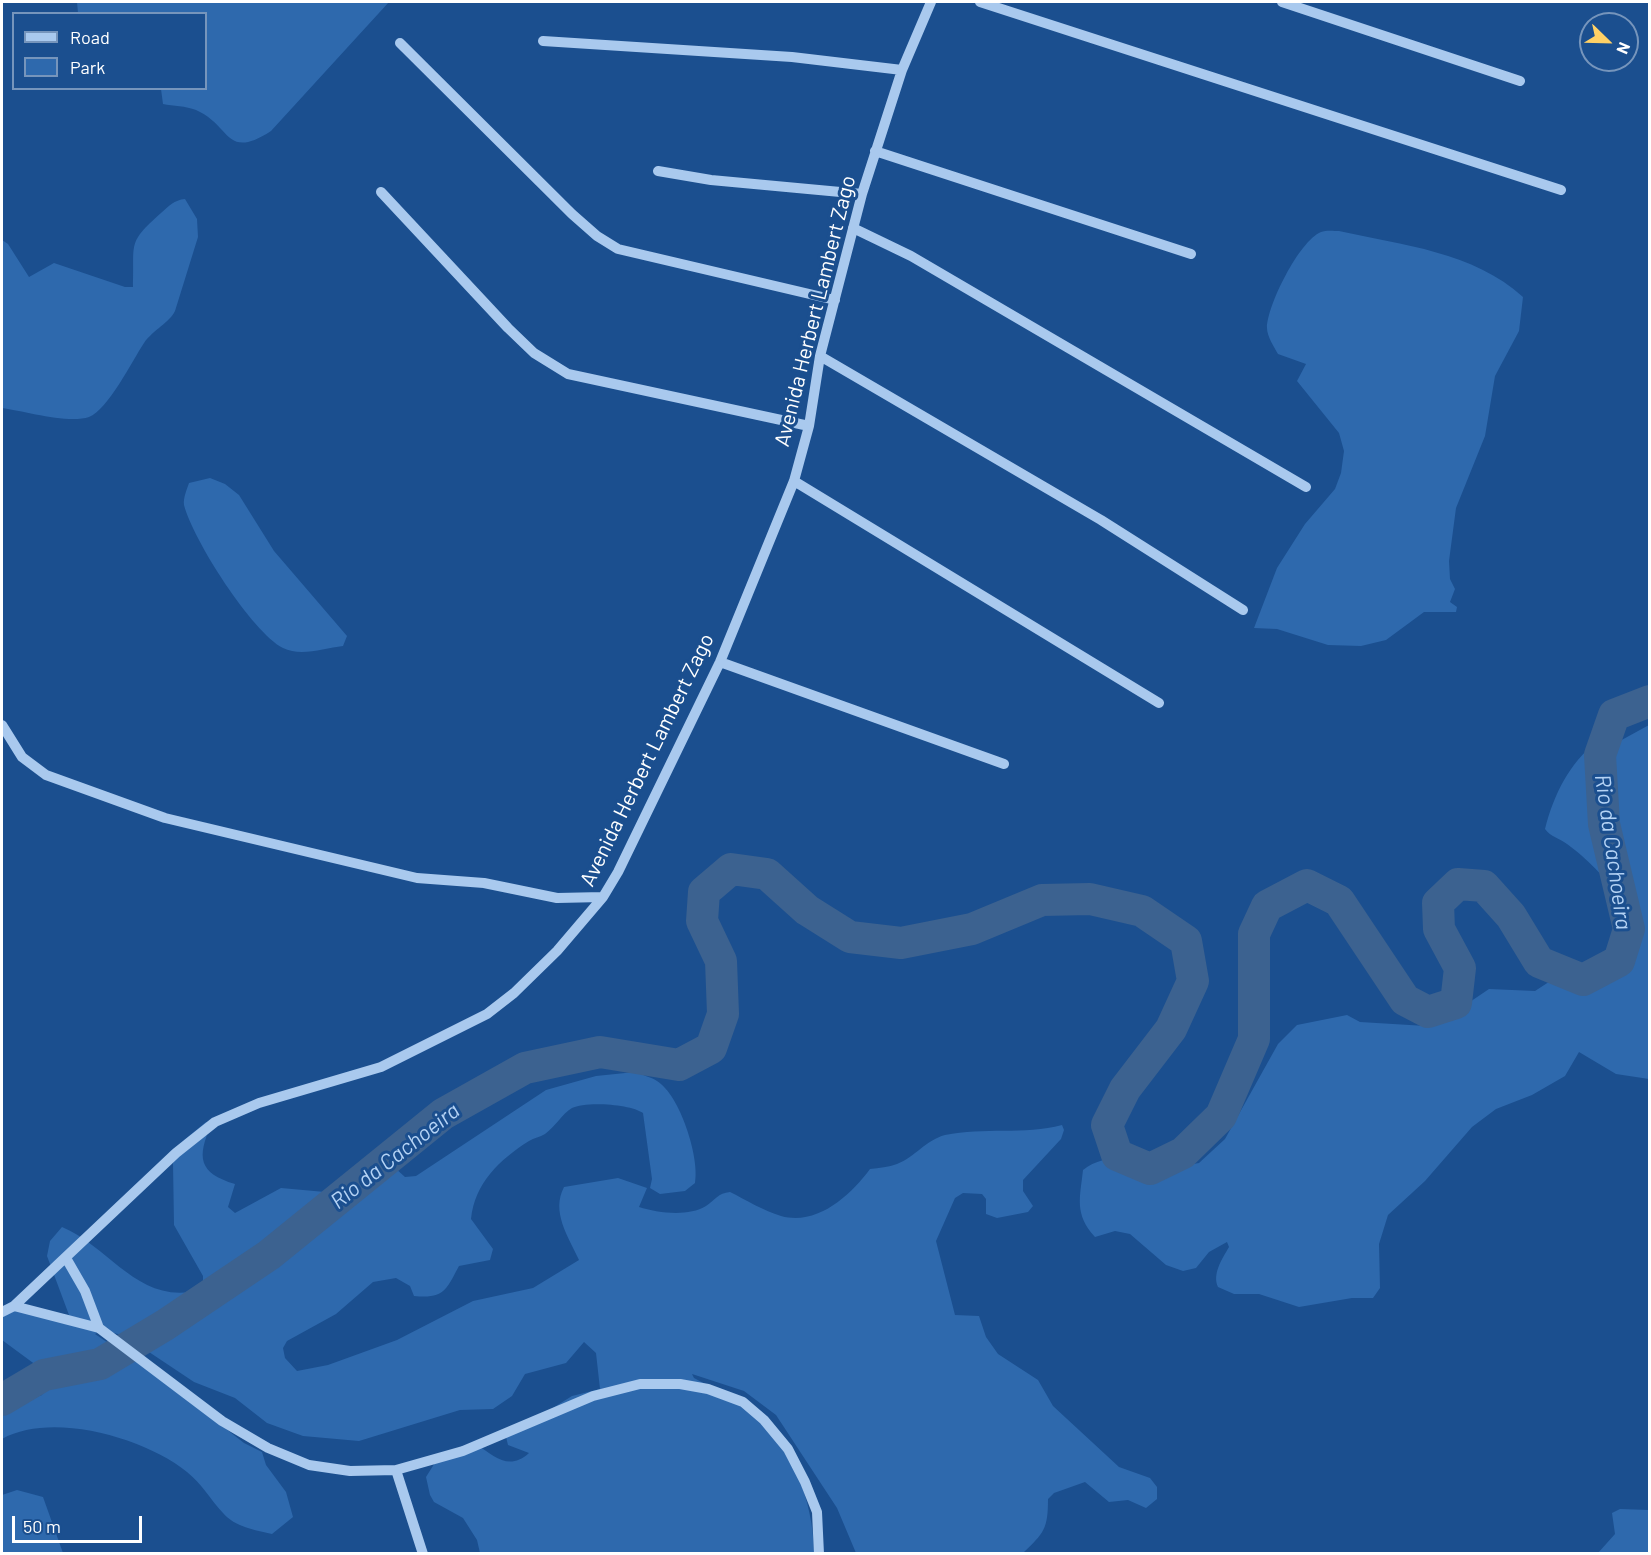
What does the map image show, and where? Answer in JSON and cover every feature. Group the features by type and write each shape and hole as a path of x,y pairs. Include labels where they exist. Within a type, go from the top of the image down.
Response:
{"street":[{"name":"Avenida Herbert Lambert Zago","path":"2,1312 14,1306 176,1153 215,1122 259,1103 381,1067 487,1014 514,993 557,951 603,897 618,872 720,662 794,481 809,426 820,356 862,194 902,70 931,2"},
{"path":"980,2 1561,190"},
{"path":"1282,2 1520,81"},
{"path":"543,40 792,57 902,70"},
{"path":"400,43 572,214 597,236 618,249 835,300"},
{"path":"875,151 1191,254"},
{"path":"658,171 711,180 862,194"},
{"path":"381,192 508,328 549,364 568,374 809,426"},
{"path":"854,228 911,256 1306,487"},
{"path":"820,356 1101,520 1243,610"},
{"path":"794,481 1159,703"},
{"path":"720,662 1004,764"},
{"path":"2,725 22,757 46,775 165,818 417,878 484,883 557,898 603,897"},
{"path":"66,1258 86,1291 99,1328"},
{"path":"14,1306 99,1328 222,1421 268,1448 309,1465 350,1471 396,1470 464,1451 593,1396 631,1386 680,1384 708,1389 743,1402 764,1420 788,1449 806,1482 817,1512 819,1554"},
{"path":"396,1470 423,1554"}],"green space":[{"path":"77,2 389,2 271,131 245,142 229,137 207,116 196,110 163,104 161,90 207,90 207,12 78,12"},
{"path":"185,199 197,219 198,237 175,311 144,343 104,405 96,413 80,419 58,418 2,408 2,240 8,244 29,277 54,263 125,287 133,287 134,252 137,238 169,206"},
{"path":"1339,231 1412,246 1460,260 1504,282 1523,297 1519,331 1495,376 1485,436 1456,508 1449,561 1450,579 1455,589 1450,602 1457,607 1456,612 1424,612 1386,640 1361,646 1328,645 1277,629 1254,628 1277,568 1305,524 1335,489 1341,473 1344,451 1339,433 1297,381 1306,364 1278,354 1269,338 1267,328 1268,318 1278,290 1303,248 1321,232"},
{"path":"210,478 225,484 239,495 274,551 347,636 343,646 305,652 290,651 270,639 240,605 199,540 184,505 189,483"},
{"path":"1649,725 1649,1079 1616,1074 1579,1052 1565,1076 1532,1095 1496,1109 1472,1127 1425,1181 1388,1215 1379,1244 1380,1288 1373,1298 1352,1298 1299,1307 1259,1294 1234,1294 1218,1287 1216,1282 1219,1267 1229,1247 1227,1242 1209,1252 1196,1268 1183,1271 1166,1265 1130,1234 1115,1231 1095,1237 1088,1229 1081,1213 1083,1170 1094,1163 1120,1158 1148,1159 1188,1165 1199,1163 1225,1139 1278,1044 1297,1025 1347,1015 1360,1022 1426,1026 1452,1014 1489,989 1535,991 1558,976 1600,977 1628,967 1635,960 1638,944 1635,928 1618,894 1579,853 1545,829 1564,780 1587,750 1597,741 1618,742"},
{"path":"635,1072 657,1081 673,1099 691,1143 696,1172 695,1183 685,1191 660,1194 650,1188 652,1179 643,1113 629,1107 608,1104 572,1108 545,1134 529,1141 508,1156 483,1184 473,1206 471,1219 493,1249 490,1260 459,1266 447,1287 432,1296 414,1296 410,1286 396,1278 373,1282 336,1314 287,1341 283,1348 285,1358 297,1371 328,1365 397,1340 473,1301 533,1288 579,1260 560,1215 560,1196 564,1187 618,1178 647,1188 639,1207 655,1211 691,1212 706,1206 720,1195 730,1192 781,1216 807,1217 820,1213 843,1198 870,1169 897,1164 938,1137 974,1131 1033,1130 1062,1125 1064,1130 1061,1139 1023,1180 1023,1191 1033,1206 1028,1212 997,1218 986,1214 986,1199 982,1194 963,1193 955,1198 936,1241 955,1315 979,1316 986,1337 998,1354 1038,1380 1053,1406 1119,1467 1150,1478 1157,1487 1157,1499 1146,1508 1128,1500 1109,1502 1085,1482 1054,1493 1048,1499 1046,1524 1043,1530 1023,1553 856,1553 837,1508 776,1415 744,1391 692,1374 694,1378 745,1404 778,1439 798,1475 810,1513 814,1553 480,1553 477,1540 463,1518 434,1502 426,1477 436,1461 476,1444 502,1460 515,1461 529,1453 508,1445 506,1437 572,1396 600,1389 596,1353 584,1342 566,1363 525,1374 512,1396 493,1409 460,1410 359,1441 303,1436 267,1423 235,1398 194,1382 125,1336 103,1330 95,1334 170,1385 244,1443 262,1452 266,1465 286,1492 293,1517 272,1534 233,1522 187,1472 169,1460 123,1439 71,1428 46,1428 23,1431 2,1439 2,1403 17,1404 42,1395 44,1387 32,1366 40,1368 2,1340 2,1314 14,1308 69,1315 47,1256 50,1241 62,1227 80,1236 144,1283 161,1290 181,1293 203,1289 203,1276 174,1225 173,1163 184,1140 206,1122 211,1125 204,1146 204,1162 207,1169 214,1175 235,1184 228,1207 235,1213 281,1188 325,1192 395,1168 405,1177 416,1176 546,1090 596,1076"},
{"path":"17,1490 43,1497 63,1553 2,1553 2,1495"},
{"path":"1620,1509 1649,1510 1649,1553 1598,1553 1615,1534 1612,1513"}],"waterway":[{"name":"Rio da Cachoeira","path":"2,1400 44,1375 100,1364 165,1325 269,1255 443,1114 525,1068 600,1052 679,1065 711,1048 723,1014 721,961 702,921 704,892 731,869 767,874 807,910 850,937 901,943 972,929 1042,900 1090,899 1142,911 1186,941 1193,981 1171,1029 1125,1089 1107,1125 1117,1155 1150,1169 1183,1153 1221,1116 1254,1039 1254,934 1267,906 1307,885 1339,901 1405,1000 1428,1012 1456,1003 1460,968 1439,929 1438,903 1458,884 1484,886 1511,916 1539,962 1583,980 1619,961 1629,929 1604,824 1600,755 1614,715 1650,701"}]}
